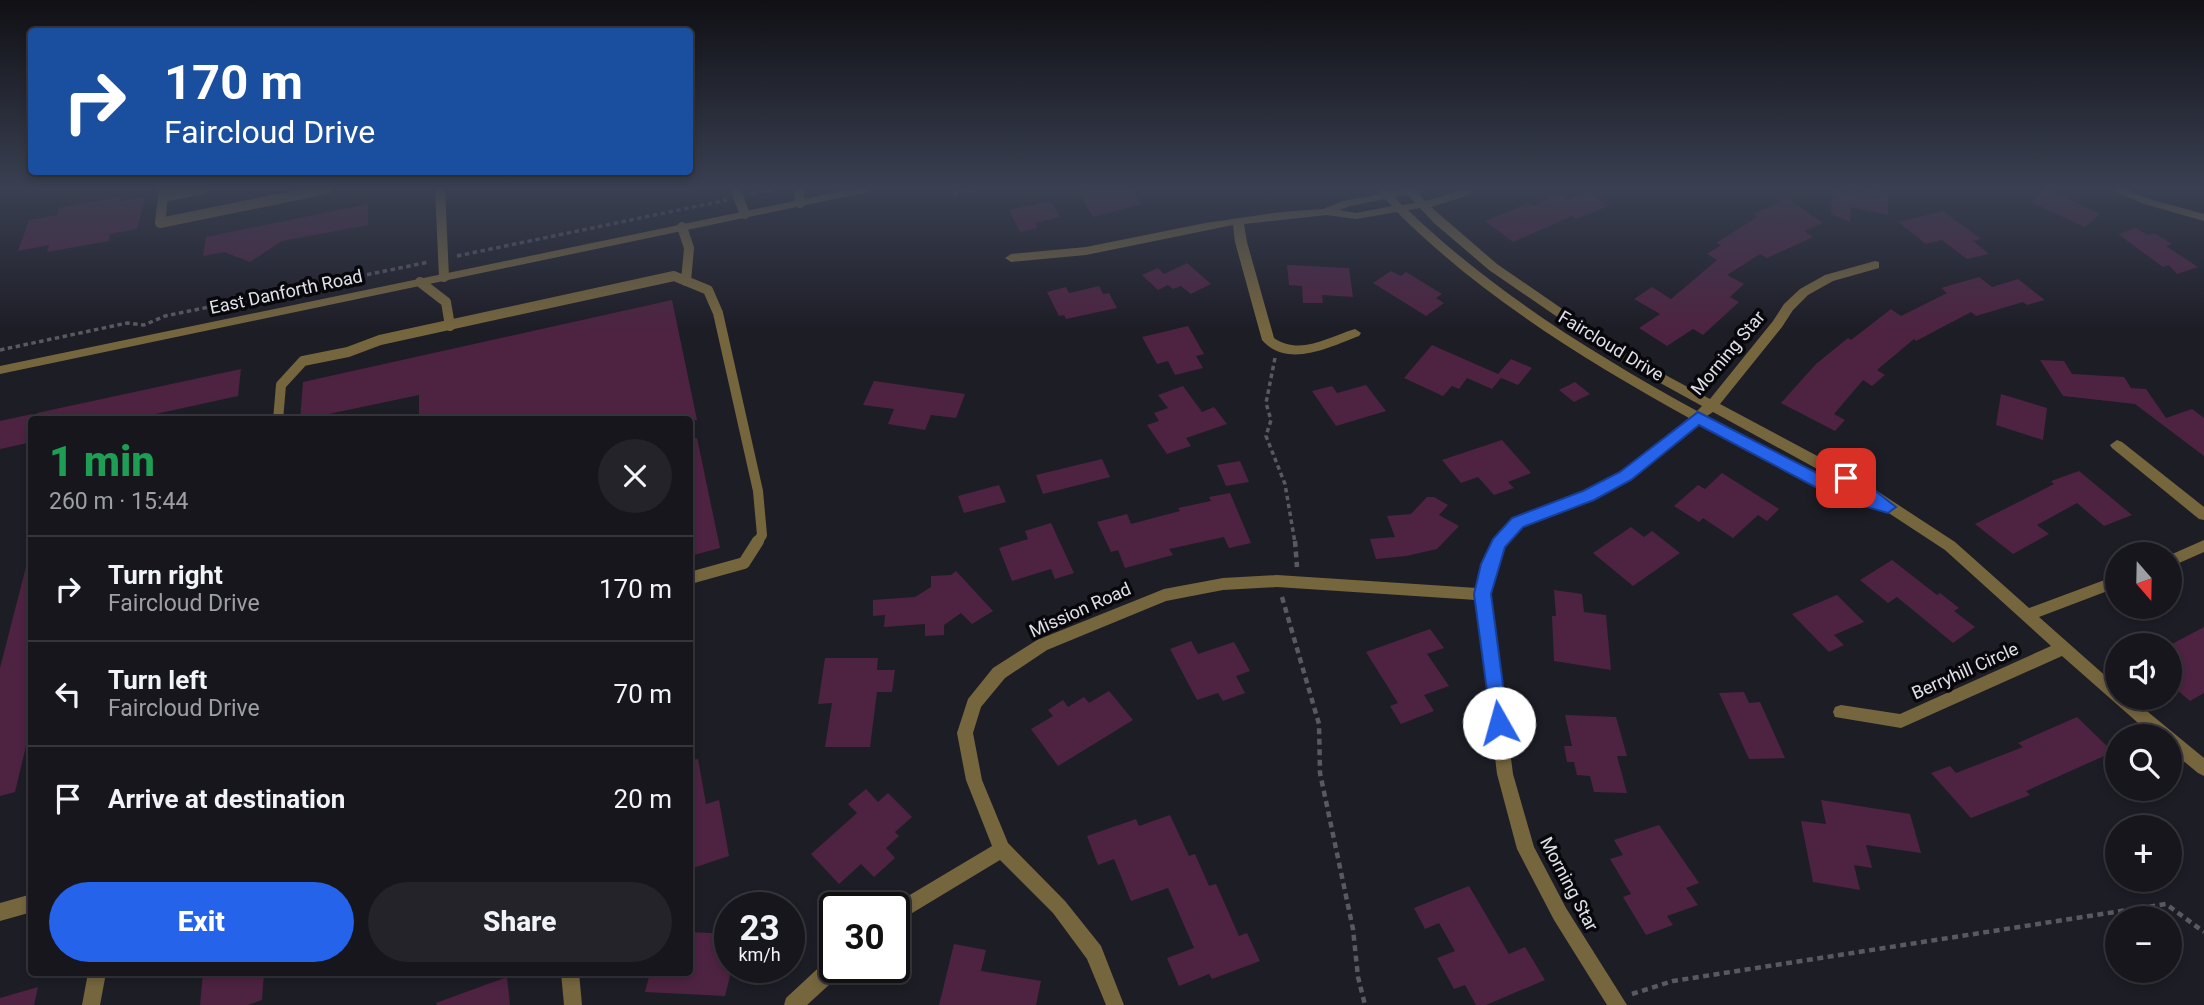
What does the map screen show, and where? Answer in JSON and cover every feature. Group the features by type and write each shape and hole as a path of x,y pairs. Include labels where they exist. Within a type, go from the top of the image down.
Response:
{"street":[{"name":"East Danforth Road","path":"0,370 640,236"},
{"path":"1011,258 1086,251 1163,236"},
{"path":"1240,236 1268,340 1277,349 1296,352 1355,332"},
{"name":"Faircloud Drive","path":"1429,236 1542,326 1644,390 1842,494 1888,507"},
{"name":"Faircloud Drive","path":"1458,236 1493,267 1628,360 1846,478 1950,546 2105,686"},
{"name":"Morning Star","path":"1616,1003 1560,914 1526,849 1505,774 1483,594 1490,564 1498,544 1518,523 1588,495 1625,476 1711,406 1778,324 1788,307 1804,292 1829,278 1875,265"},
{"path":"2117,445 2204,515"},
{"path":"2182,556 2204,546"},
{"name":"Mission Road","path":"1115,1005 1094,953 1059,907 1002,849 974,780 965,733 974,704 999,673 1042,645 1164,595 1223,584 1277,581 1483,594"},
{"path":"2028,615 2105,586"},
{"name":"Berryhill Circle","path":"1841,712 1901,721 2063,648"},
{"name":"Faircloud Drive","path":"2132,710 2149,724"},
{"path":"2182,750 2204,768"},
{"path":"910,905 1002,849"},
{"path":"0,912 28,904"},
{"path":"91,1005 96,976"},
{"path":"570,976 573,1005"},
{"path":"793,1005 819,981"}],"lane":[{"path":"442,236 444,277"},
{"path":"685,236 689,248 686,281"},
{"path":"278,416 281,385 303,361 348,352 380,340 674,276 708,290 718,313 758,491 762,535 744,563 693,577"},
{"path":"420,282 446,302 450,326"}],"path":[{"path":"0,350 127,323 144,325 165,316 546,236"},
{"path":"1277,349 1266,404 1271,420 1266,436 1280,464 1296,524 1297,583"},
{"path":"1277,581 1319,724 1320,773 1353,929 1357,977 1365,1005"},
{"path":"1616,1003 1673,981 2166,904 2204,932"}],"building":[{"path":"23,236 110,236 109,241 47,252 49,245 18,251"},
{"path":"309,236 282,241 250,262 224,252 203,256 206,237"},
{"path":"1505,236 1527,236 1513,242"},
{"path":"1727,236 1813,237 1767,258 1760,254 1727,275 1744,284 1730,297 1739,302 1703,335 1693,329 1667,346 1639,328 1660,314 1634,299 1652,287 1671,299 1717,260 1707,254 1721,245 1716,243"},
{"path":"1916,236 1977,236 1981,239 1973,241 1989,254 1967,259 1942,240 1926,244"},
{"path":"2121,236 2159,236 2172,244 2166,246 2198,267 2177,274 2169,265 2163,267"},
{"path":"1187,263 1211,284 1191,294 1181,286 1173,289 1168,285 1158,290 1142,275 1158,268 1164,274"},
{"path":"1287,265 1349,268 1353,297 1322,295 1323,303 1303,303 1302,286 1289,285"},
{"path":"1391,271 1401,276 1406,272 1442,294 1436,298 1444,303 1426,316 1373,283"},
{"path":"1979,277 1992,287 2018,279 2045,300 2027,305 2023,302 1976,316 1971,312 1916,341 1914,339 1877,370 1885,375 1872,386 1863,380 1834,414 1845,420 1835,431 1781,403 1816,364 1891,309 1901,316 1947,293 1941,288"},
{"path":"1099,286 1103,294 1109,293 1117,308 1066,319 1064,315 1059,316 1047,292 1066,287 1069,293"},
{"path":"672,300 697,420 693,420 693,416 419,416 419,395 319,416 300,416 303,382"},
{"path":"1188,326 1204,354 1196,356 1203,368 1175,375 1168,361 1157,364 1142,337"},
{"path":"1432,345 1498,374 1511,359 1532,368 1518,385 1501,378 1492,389 1467,378 1459,389 1452,386 1443,396 1404,378"},
{"path":"2040,360 2064,361 2072,374 2124,377 2131,388 2146,389 2166,418 2192,409 2204,418 2204,456 2135,404 2063,396"},
{"path":"241,369 238,396 146,416 37,416 37,413"},
{"path":"874,381 965,394 956,418 931,415 925,430 888,424 894,409 863,405"},
{"path":"1575,382 1590,394 1574,402 1559,390"},
{"path":"1366,385 1386,411 1336,426 1312,391 1332,386 1337,393"},
{"path":"1183,386 1202,412 1214,407 1227,424 1186,438 1191,446 1167,454 1147,425 1159,421 1154,413 1168,408 1158,395"},
{"path":"2001,394 2047,408 2043,440 1996,425"},
{"path":"32,414 28,416 28,443 0,449 0,421"},
{"path":"693,438 697,438 720,548 693,555"},
{"path":"1502,440 1531,473 1508,482 1514,488 1494,495 1478,477 1461,483 1442,460"},
{"path":"1102,459 1110,477 1043,494 1036,475"},
{"path":"1240,461 1249,482 1226,486 1217,465"},
{"path":"2079,471 2132,515 2104,526 2077,503 2037,525 2049,534 2013,554 1975,524 2054,484 2051,481"},
{"path":"1722,473 1779,509 1767,521 1758,515 1733,538 1703,518 1699,522 1674,506 1698,485 1705,489"},
{"path":"999,485 1006,502 964,513 958,496"},
{"path":"1230,493 1251,543 1229,548 1224,537 1169,549 1173,555 1125,568 1118,550 1111,552 1097,522 1127,514 1131,524 1180,511 1178,508 1211,501 1209,497"},
{"path":"1427,497 1434,497 1448,505 1439,515 1459,526 1437,549 1376,559 1370,539 1395,537 1387,516 1411,514"},
{"path":"1051,523 1074,573 1055,579 1051,569 1012,581 999,548 1028,539 1025,531"},
{"path":"1631,527 1644,537 1652,531 1680,553 1633,586 1593,553"},
{"path":"1892,560 1937,595 1940,593 1959,608 1954,611 1975,627 1953,643 1897,597 1888,603 1860,580"},
{"path":"28,567 28,738 15,792 0,796 0,668"},
{"path":"956,571 993,611 972,624 961,613 944,625 944,635 925,636 925,624 884,627 885,615 873,616 873,600 915,597 931,587 931,576 951,575"},
{"path":"1554,590 1582,594 1584,612 1606,615 1611,670 1554,661"},
{"path":"1837,595 1864,622 1834,635 1844,645 1829,652 1792,614"},
{"path":"2204,627 2204,693 2190,701 2182,694 2182,639"},
{"path":"1430,629 1444,648 1427,654 1449,686 1424,695 1434,711 1401,724 1390,706 1398,703 1366,652"},
{"path":"1191,641 1198,654 1234,642 1250,671 1236,676 1245,693 1223,701 1218,693 1197,700 1170,649"},
{"path":"825,658 878,658 877,670 895,670 892,692 877,692 870,747 825,747 832,703 818,704"},
{"path":"1109,691 1133,720 1058,766 1031,729 1053,716 1048,710 1063,700 1068,707 1084,697 1089,703"},
{"path":"1744,692 1749,703 1760,702 1785,758 1749,759 1719,693"},
{"path":"1565,715 1616,717 1627,756 1617,756 1627,793 1594,792 1590,776 1577,775 1574,762 1567,762 1564,746 1572,746"},
{"path":"2077,717 2105,744 2105,756 2026,791 2030,795 1971,818 1931,773 1950,766 1956,773 2023,747 2018,743"},
{"path":"698,759 706,804 719,800 729,856 693,868 693,760"},
{"path":"866,789 878,802 888,793 912,817 895,832 899,836 886,848 895,858 874,877 861,864 839,884 811,854 857,813 848,804"},
{"path":"1821,800 1910,814 1921,853 1866,845 1872,868 1854,865 1860,890 1813,882 1801,821 1826,824"},
{"path":"1170,815 1189,856 1195,854 1209,886 1216,884 1239,936 1247,933 1260,961 1212,979 1209,974 1179,986 1167,958 1194,948 1168,888 1131,901 1114,859 1098,865 1087,836 1136,819 1139,826"},
{"path":"1659,825 1699,883 1686,888 1698,905 1667,916 1673,925 1646,935 1623,897 1631,894 1610,859 1623,855 1614,840"},
{"path":"1469,886 1509,954 1525,947 1545,980 1486,1005 1476,1005 1465,985 1454,989 1437,958 1455,951 1439,923 1425,929 1414,908"},
{"path":"693,932 714,933 714,983 728,983 725,996 645,992 649,976 693,976"},
{"path":"954,944 986,950 981,971 1041,981 1036,1005 939,1005"},
{"path":"203,976 264,976 262,1000 248,1005 200,1005"},
{"path":"507,977 510,1005 436,1003"},
{"path":"38,987 34,1005 0,1005 0,998"}],"route":[{"path":"1499,723 1483,594 1498,544 1518,523 1588,495 1625,476 1698,417 1842,494 1888,507 1846,478"}]}
